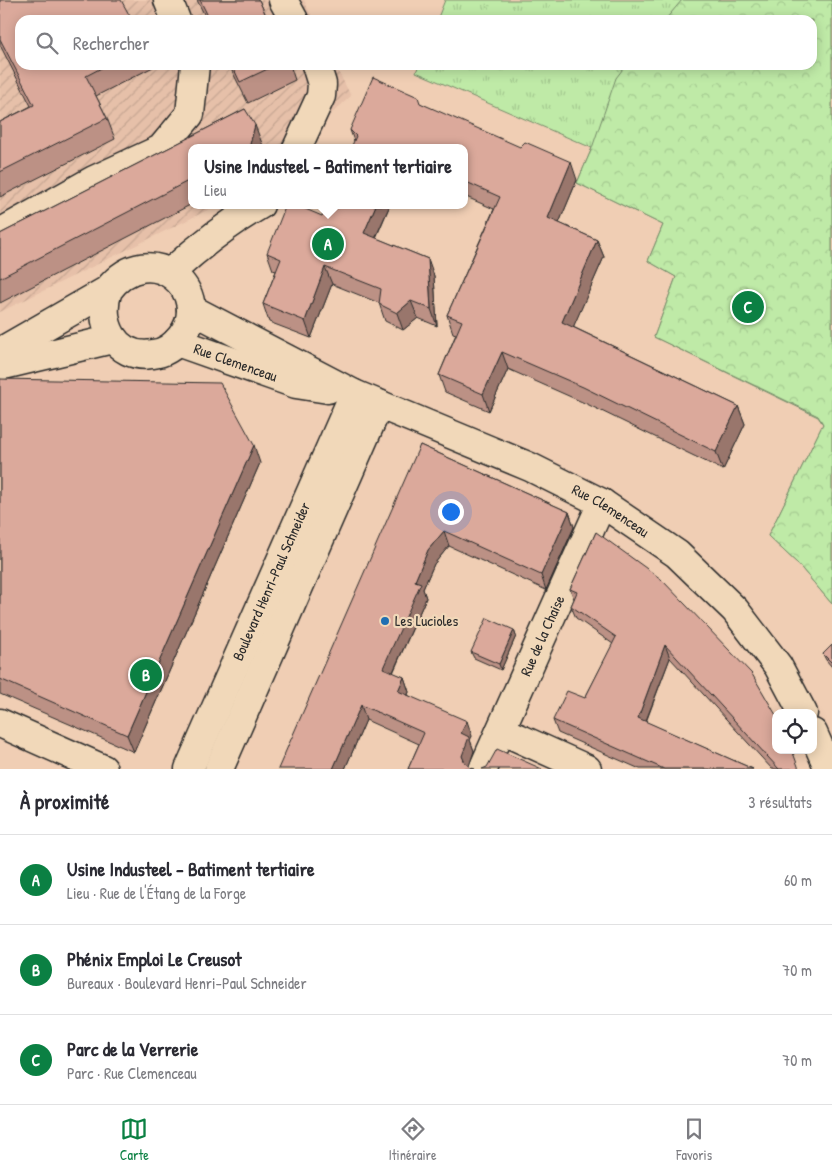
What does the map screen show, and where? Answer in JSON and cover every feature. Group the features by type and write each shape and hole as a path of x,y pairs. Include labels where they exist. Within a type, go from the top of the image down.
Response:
{"street":[{"path":"168,0 174,15"},
{"path":"283,0 291,15"},
{"path":"0,232 94,180 161,149 190,114 194,70"},
{"path":"299,144 321,96 322,84 318,70"},
{"path":"170,273 211,236 254,209"},
{"path":"0,366 113,339 106,328 103,315 104,302 108,290 116,279 135,268 156,267 170,273 181,282 188,295 191,309"},
{"path":"0,352 108,290"},
{"name":"Rue Clemenceau","path":"113,339 124,348 137,353 152,355 165,351 185,333 190,321 191,309 354,394 530,468 602,503 676,554 735,610 778,666 801,709"},
{"name":"Rue Clemenceau","path":"177,342 296,384 354,394"},
{"name":"Boulevard Henri-Paul Schneider","path":"189,769 354,394"},
{"name":"Boulevard Henri-Paul Schneider","path":"219,769 379,404"},
{"name":"Rue de la Chaise","path":"483,769 602,503"},
{"path":"0,723 103,769"},
{"path":"501,730 587,769"},
{"path":"817,742 829,769"}],"shaded area":[{"path":"0,0 304,0 311,15 15,15 15,70 338,70 351,96 298,144 188,144 188,209 210,209 0,312"}],"green space":[{"path":"445,0 832,0 832,604 797,563 768,536 823,424 818,417 654,337 676,277 648,261 663,225 577,183 592,148 416,72 417,70 817,70 817,15 439,15"},
{"path":"682,0 832,0 832,604 797,563 768,536 823,424 818,416 654,337 676,277 648,261 663,225 577,183 592,148 616,78 622,70 817,70 817,15 669,15"}],"building":[{"path":"0,0 121,0 129,15 15,15 15,68 0,39"},
{"path":"200,0 259,0 266,15 208,15"},
{"path":"16,70 97,70 86,76 107,118 0,172 0,122 34,105"},
{"path":"234,70 265,70 240,82"},
{"path":"373,77 418,97 420,103 520,147 525,142 571,162 548,218 597,240 562,322 738,406 716,452 583,387 502,352 483,394 439,375 462,321 447,315 500,197 468,183 468,144 353,144 356,136 350,130"},
{"path":"245,109 255,125 250,144 188,144 188,181 0,278 0,234"},
{"path":"284,209 305,209 322,216 325,209 374,209 364,233 428,259 431,309 411,301 397,313 379,304 381,289 325,267 305,321 263,304 281,259 267,253"},
{"path":"0,379 220,383 254,445 127,735 0,679"},
{"path":"420,445 569,512 541,575 444,531 428,550 415,581 421,583 383,668 404,677 398,691 467,721 461,733 469,737 462,756 465,763 475,769 408,769 424,733 361,705 333,769 278,769"},
{"path":"596,532 661,579 752,674 772,709 772,754 793,754 799,769 779,769 665,645 638,718 753,769 664,769 553,720 567,691 585,698 616,637 571,606 577,592 570,589"},
{"path":"487,618 514,630 499,664 471,652"},
{"path":"832,645 832,663 823,654"},
{"path":"497,749 542,769 482,769 487,767"}],"place":[{"name":"Usine Industeel - Batiment tertiaire","path":"328,244"},
{"name":"Parc de la Verrerie","path":"748,307"},
{"name":"Les Lucioles","path":"385,621"},
{"name":"Phénix Emploi Le Creusot","path":"146,675"}]}
